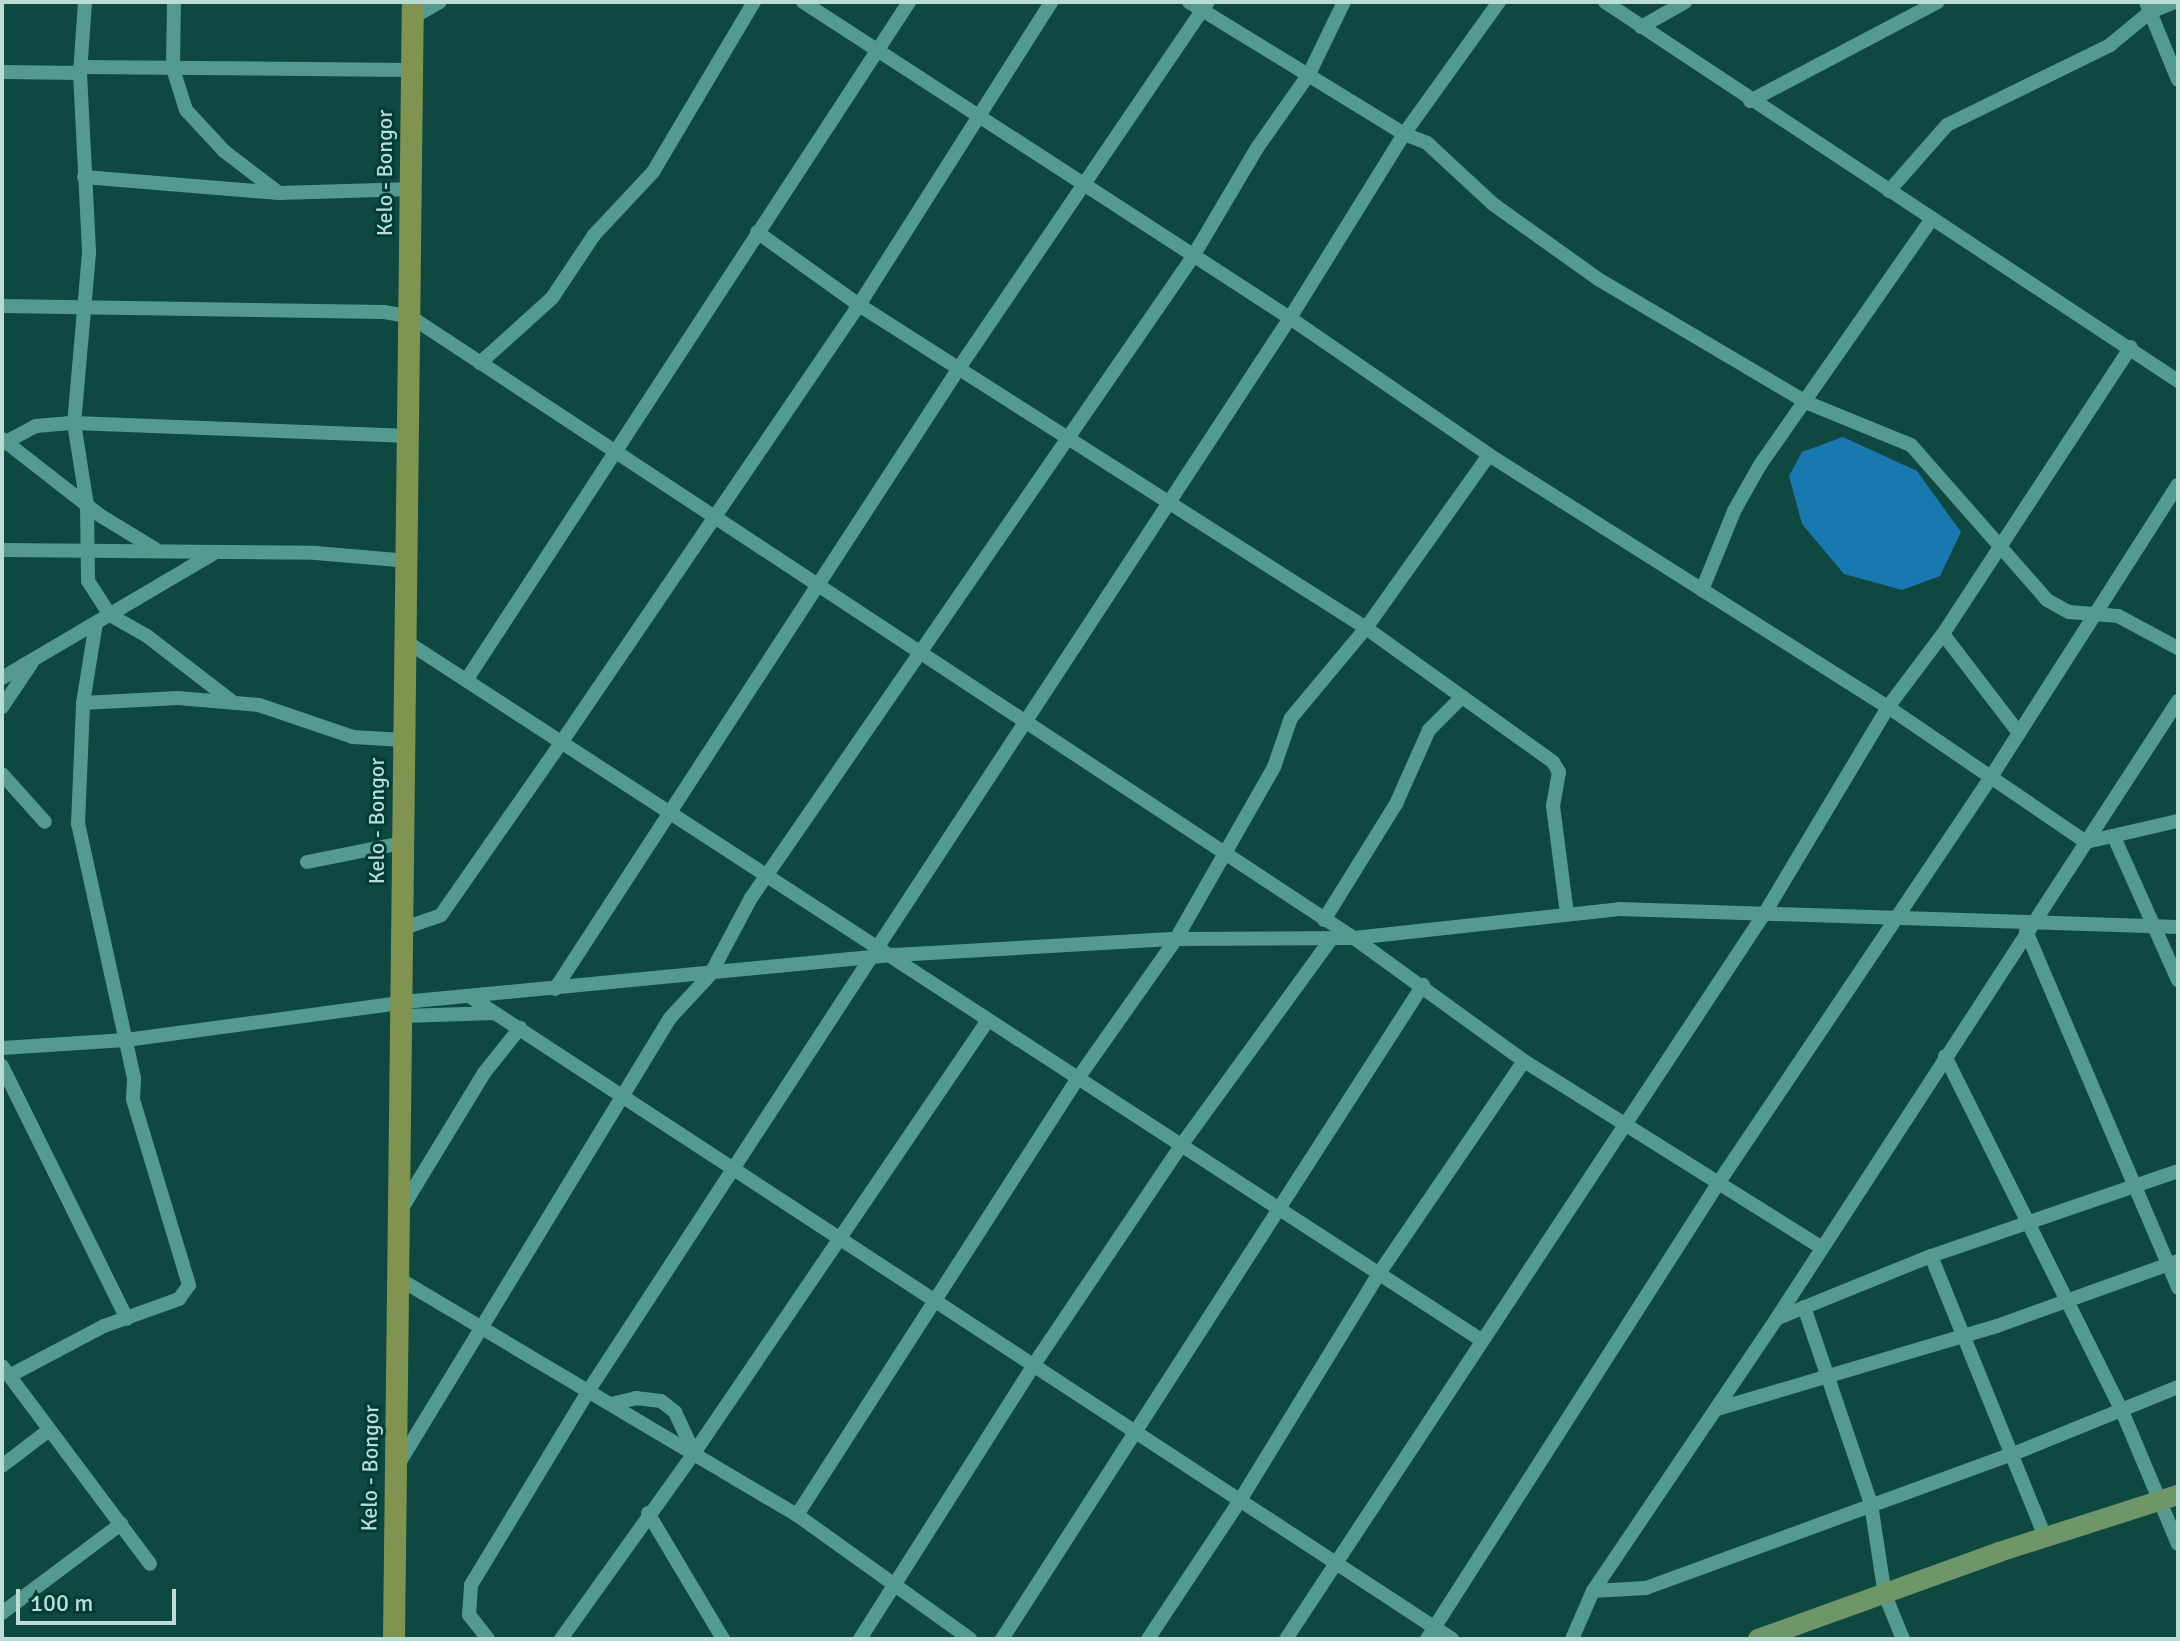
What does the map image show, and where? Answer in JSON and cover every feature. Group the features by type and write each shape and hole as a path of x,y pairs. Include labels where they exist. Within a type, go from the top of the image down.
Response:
{"highway":[{"name":"Kelo - Bongor","path":"394,1639 402,1208 402,843 404,640 409,561 412,10"}],"main road":[{"path":"1758,1639 2045,1537 2168,1498"}],"street":[{"path":"85,2 80,70 89,253 74,423 87,505 85,550 88,581 110,615 147,636 234,703"},
{"path":"174,2 173,69 186,110 204,132 279,193"},
{"path":"412,10 440,2"},
{"path":"480,363 552,298 594,235 653,172 754,2"},
{"path":"803,2 1192,258 1290,318 1489,455 1888,707 1989,780 2086,842 2178,821"},
{"path":"467,679 909,2"},
{"path":"404,928 441,915 859,305 981,118 1051,2"},
{"path":"1189,2 1205,7 1404,134 1427,143 1493,204 1598,279 1808,403 1911,445 2047,600 2069,612 2118,616 2178,648"},
{"path":"395,1469 670,1018 710,975 736,922 1192,258 1257,148 1309,74 1344,2"},
{"path":"879,945 1290,318 1404,134 1499,2"},
{"path":"1605,2 1750,101 2131,347 2178,381"},
{"path":"1641,27 1685,2"},
{"path":"1750,101 1938,2"},
{"path":"1889,191 1918,152 1947,125 2110,45 2148,7 2175,2"},
{"path":"555,989 959,368 1205,7"},
{"path":"2148,7 2178,80"},
{"path":"2,72 410,70"},
{"path":"84,177 279,193 413,189"},
{"path":"1702,590 1734,511 1760,465 1808,403 1932,218"},
{"path":"757,232 859,305 1366,628 1553,762 1559,772 1553,806 1567,914"},
{"path":"2,306 384,312 411,317 711,519 1354,938 1524,1061 1822,1248"},
{"path":"1286,1639 1339,1563 1481,1340 1766,911 1888,707 1943,634 2131,347"},
{"path":"155,549 87,505 3,441 36,426 74,423 410,436"},
{"path":"797,1515 1076,1081 1176,939 1274,767 1291,718 1366,628 1489,455"},
{"path":"1431,1633 1719,1182 1989,780 2178,485"},
{"path":"2,550 155,549 409,561"},
{"path":"2,678 214,552"},
{"path":"96,623 83,703 78,824 126,1040 133,1099 189,1285 179,1299 6,1371 150,1564"},
{"path":"1943,634 2019,733"},
{"path":"404,640 895,955 1076,1081 1280,1207 1378,1275 1481,1340"},
{"path":"2,707 32,662"},
{"path":"83,703 139,697 234,703 285,711 353,737 403,740"},
{"path":"1324,920 1396,804 1429,730 1462,697"},
{"path":"1572,1639 1593,1591 1777,1318 2178,701"},
{"path":"2,774 45,822"},
{"path":"2114,837 2178,980"},
{"path":"307,862 402,843"},
{"path":"2,1048 126,1040 404,1009 469,996 895,955 1176,939 1354,938 1567,914 1766,911 2030,925 2178,927"},
{"path":"2030,925 2135,1187 2173,1263 2178,1288"},
{"path":"860,1639 1035,1363 1180,1147 1331,939"},
{"path":"488,1639 469,1615 471,1585 589,1390 870,959"},
{"path":"1002,1639 1423,985"},
{"path":"469,996 837,1236 938,1298 1239,1502 1339,1563 1431,1633 1452,1639"},
{"path":"404,1009 496,1013"},
{"path":"561,1639 648,1513 694,1453 837,1236 988,1020"},
{"path":"402,1208 484,1073 520,1028"},
{"path":"1945,1056 2168,1498 2178,1544"},
{"path":"1148,1639 1239,1502 1378,1275 1524,1061"},
{"path":"2,1066 127,1319"},
{"path":"1777,1318 1931,1256 2178,1171"},
{"path":"1931,1256 2045,1537"},
{"path":"1717,1409 1965,1336 2068,1303 2173,1263"},
{"path":"401,1280 797,1515 970,1639"},
{"path":"1804,1307 1871,1504 1885,1595 1903,1639"},
{"path":"1593,1591 1646,1588 2013,1454 2178,1387"},
{"path":"611,1404 636,1398 661,1401 675,1412 694,1453"},
{"path":"2,1466 49,1430"},
{"path":"648,1513 723,1639"},
{"path":"2,1613 121,1524"}],"water":[{"path":"1843,437 1917,471 1961,532 1940,576 1902,590 1844,574 1802,524 1789,476 1802,452"}]}
